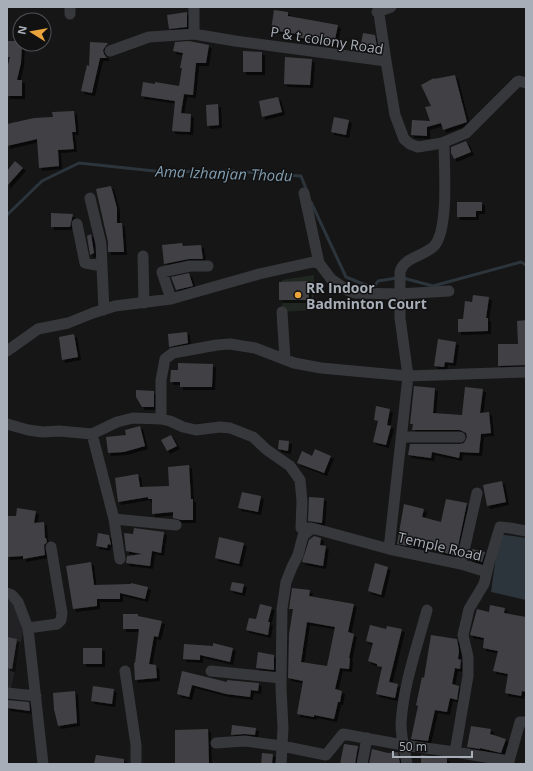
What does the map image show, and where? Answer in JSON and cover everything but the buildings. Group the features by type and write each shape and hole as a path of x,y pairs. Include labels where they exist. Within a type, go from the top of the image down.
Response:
{"street":[{"path":"194,7 194,34"},
{"path":"386,61 378,10 391,7"},
{"name":"P & t colony Road","path":"110,51 149,37 194,34 235,41 386,61 395,115 404,138 410,144 418,147 444,142 466,133 522,82"},
{"path":"389,549 408,376 400,318 400,272 403,266 436,244 443,227 444,142"},
{"path":"304,193 319,263 331,279 348,291 364,294 399,290 449,291"},
{"path":"90,198 100,244 104,310"},
{"path":"77,224 85,263 102,266"},
{"path":"142,256 144,303"},
{"path":"7,351 38,329 68,323 115,306 171,299 259,274 313,262 319,263"},
{"path":"171,299 162,272 190,266 208,266"},
{"path":"282,312 285,359"},
{"path":"160,419 162,373 165,359 171,354 217,344 230,344 255,348 294,363 321,368 408,376 526,372"},
{"path":"7,424 28,430 43,432 59,431 92,434 117,422 133,418 160,419 196,430 220,427 230,428 253,437 267,450 290,466 300,480 302,501 301,528 312,528"},
{"path":"92,434 114,519 120,559"},
{"path":"401,437 460,436"},
{"path":"461,564 477,493"},
{"path":"114,519 176,525"},
{"path":"487,572 500,527 526,531"},
{"path":"280,764 283,728 281,678 282,609 286,582 298,555 303,536 312,528"},
{"name":"Temple Road","path":"312,528 389,549 461,564 487,572 484,584 469,609 463,635 468,657 468,676 455,752"},
{"path":"28,628 57,624 61,620 62,614 51,547"},
{"path":"7,593 12,595 18,602 28,628 43,764"},
{"path":"408,764 403,745 401,726 404,699 427,610"},
{"path":"125,671 136,745 136,764"},
{"path":"211,671 281,678"},
{"path":"7,693 36,696"},
{"path":"216,743 245,741 282,746 326,755 343,734 403,745 455,752 509,763 520,722 526,722"},
{"path":"362,764 367,738"}],"shaded area":[{"name":"RR Indoor Badminton Court","path":"314,275 313,310 282,312 282,280"},
{"path":"499,534 526,538 526,600 491,592"},
{"path":"7,599 10,600 25,623 10,693 7,693"}],"waterway":[{"name":"Ama Izhanjan Thodu","path":"7,215 42,181 79,163 164,172 231,171 301,176 307,191"},
{"name":"Ama Izhanjan Thodu","path":"311,202 346,277 373,288 378,281 397,278"},
{"name":"Ama Izhanjan Thodu","path":"403,278 433,286 521,262 526,265"}],"place":[{"name":"RR Indoor Badminton Court","path":"298,295"}]}
